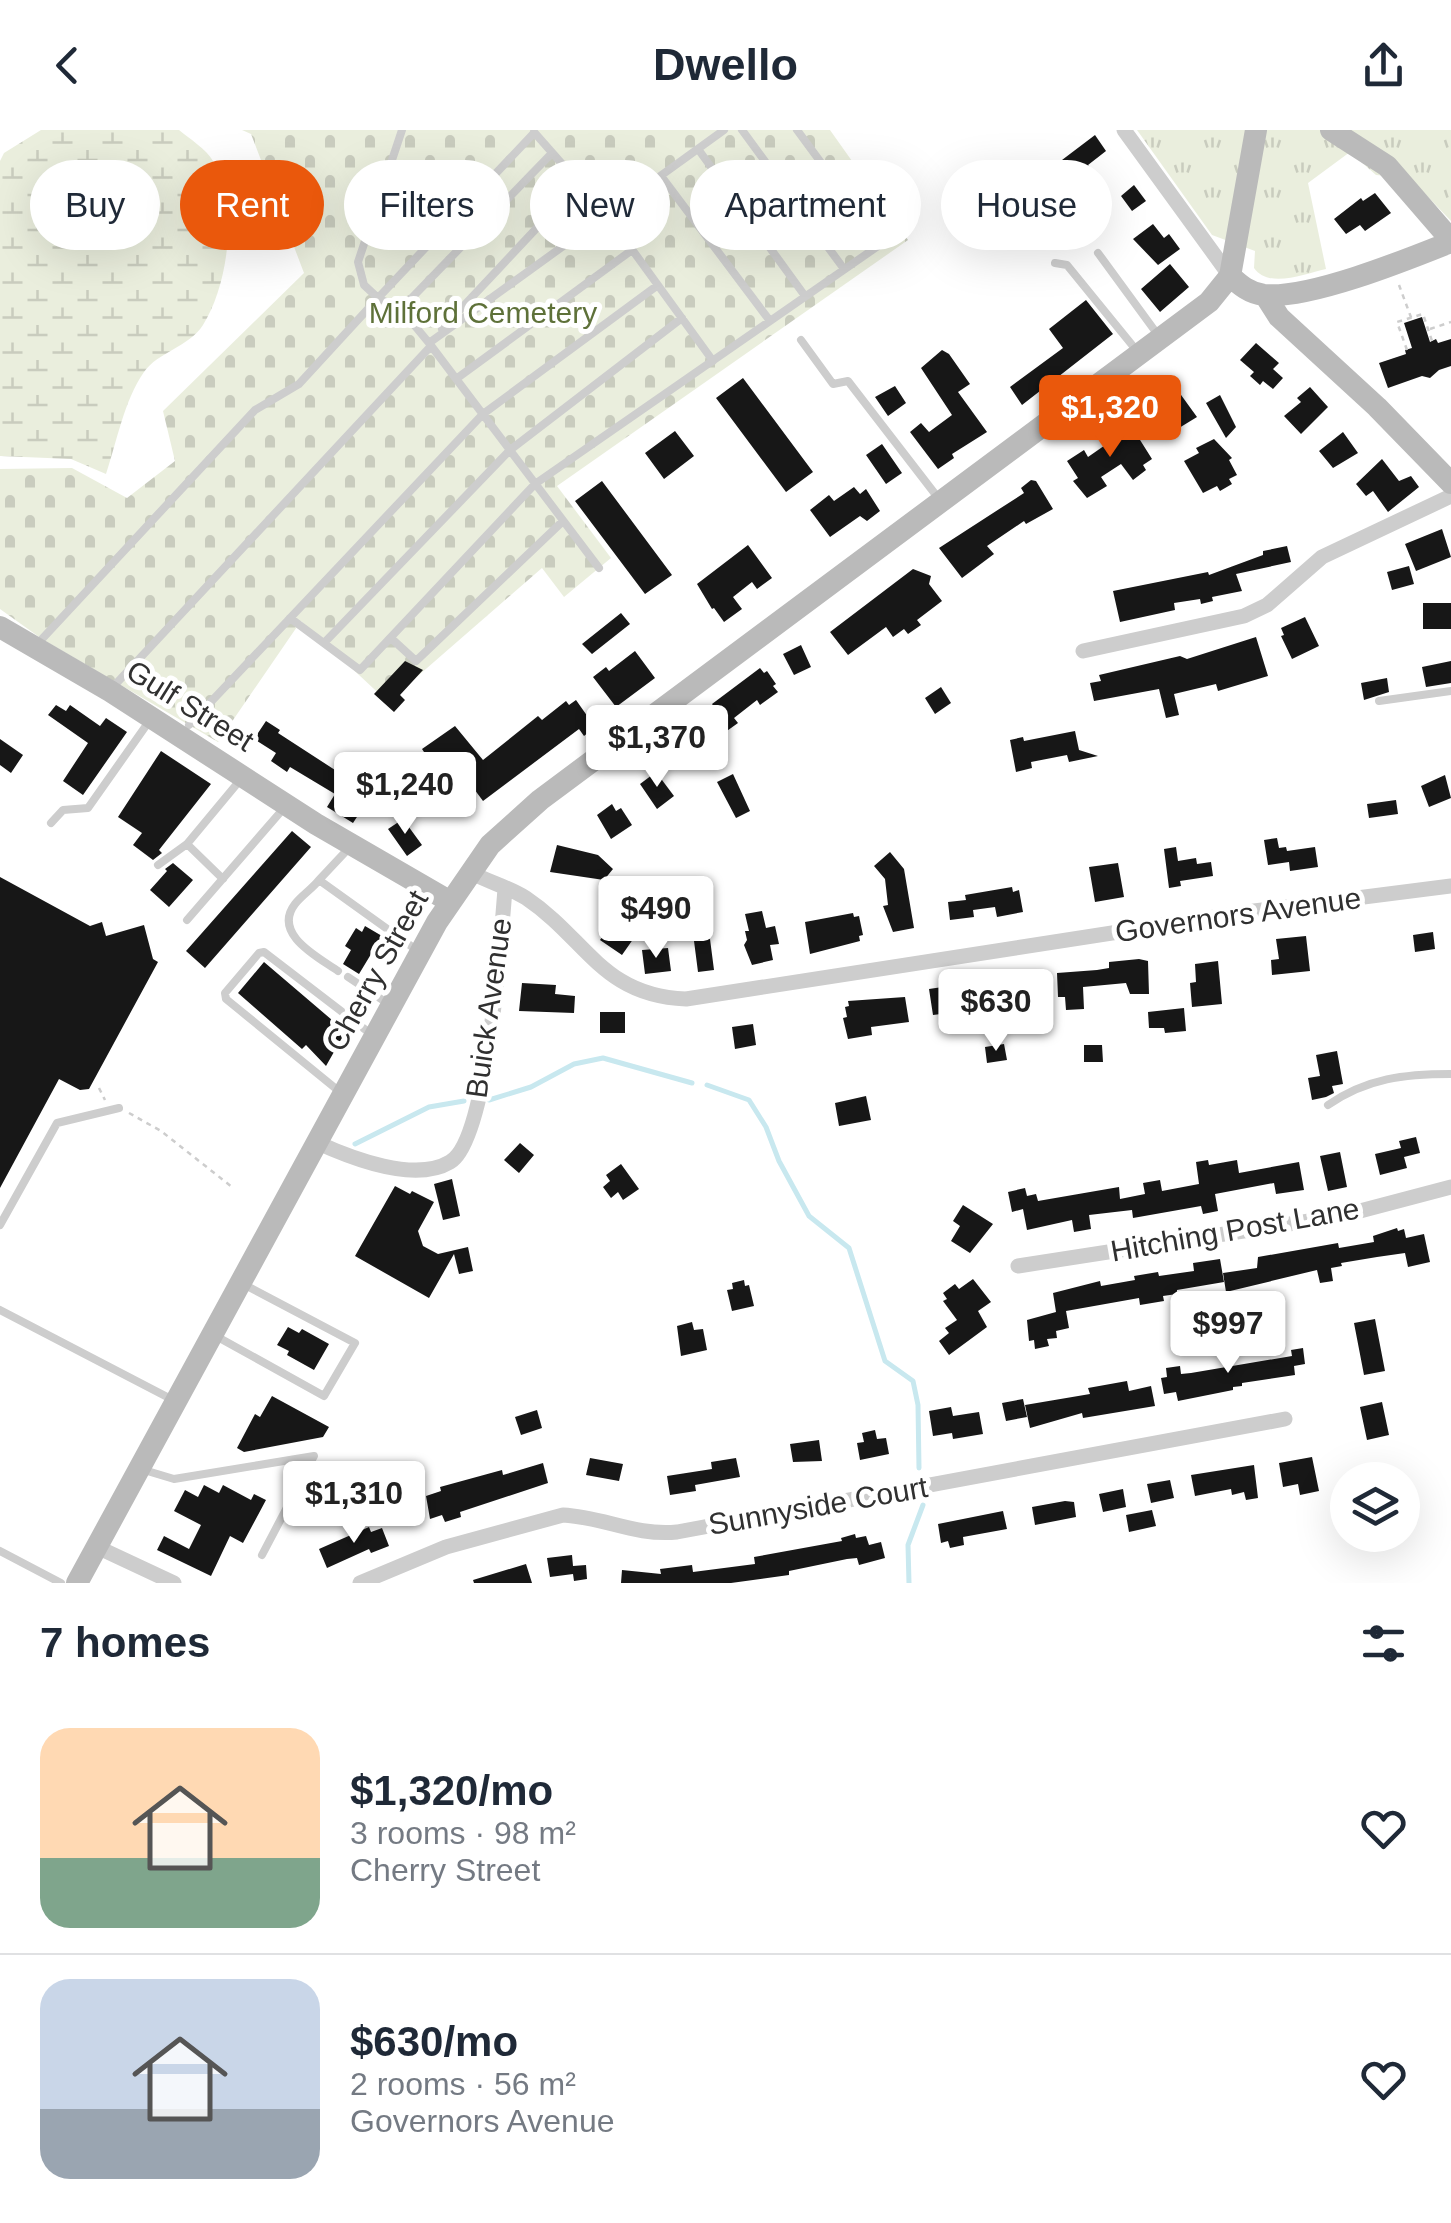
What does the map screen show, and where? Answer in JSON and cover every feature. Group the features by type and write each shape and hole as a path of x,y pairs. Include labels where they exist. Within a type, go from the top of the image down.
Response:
{"main road":[{"path":"1256,130 1230,276 1245,288 1265,295 1332,282 1451,241 1387,166 1331,130"},
{"name":"Cherry Street","path":"77,1583 420,952 449,901 490,846 540,800 1209,302 1230,276"},
{"path":"1265,295 1279,318 1377,407 1451,484"},
{"name":"Gulf Street","path":"0,628 153,717 352,845 449,901"}],"street":[{"path":"1124,130 1230,276"},
{"path":"1083,651 1244,616 1278,597 1322,557 1451,496"},
{"name":"Governors Avenue","path":"470,872 530,901 627,986 649,995 686,999 1254,911 1451,886"},
{"name":"Buick Avenue","path":"318,1143 354,1159 394,1168 426,1168 455,1159 464,1145 480,1096 496,992 505,889"},
{"name":"Hitching Post Lane","path":"1018,1266 1341,1216 1451,1187"},
{"name":"Sunnyside Court","path":"360,1583 446,1547 564,1515 629,1531 677,1532 1285,1419"},
{"path":"97,1547 174,1583"}],"lane":[{"path":"402,130 358,262 364,286 401,309 599,568"},
{"path":"670,169 724,130"},
{"path":"742,130 844,269"},
{"path":"290,618 360,670 536,484 881,244 798,130"},
{"path":"42,640 255,410 298,384 533,132 558,160"},
{"path":"698,148 805,296"},
{"path":"401,309 552,153"},
{"path":"670,189 770,321"},
{"path":"110,691 530,235"},
{"path":"430,344 559,250"},
{"path":"456,379 632,250 713,360"},
{"path":"1098,253 1161,338"},
{"path":"1055,263 1067,265 1140,354"},
{"path":"188,726 483,414 658,285"},
{"path":"324,643 510,450 682,318"},
{"path":"801,340 832,384 848,381 942,502"},
{"path":"392,638 416,660 564,521"},
{"path":"1379,701 1451,691"},
{"path":"51,823 63,810 88,808 153,717"},
{"path":"158,865 187,844 244,776"},
{"path":"187,920 287,804"},
{"path":"187,844 222,879"},
{"path":"338,972 305,947 288,928 288,917 295,904 352,845"},
{"path":"319,880 420,952"},
{"path":"344,1094 226,999 225,994 258,954 264,952 375,1036"},
{"path":"348,978 392,1006"},
{"path":"1328,1104 1351,1089 1394,1076 1451,1074"},
{"path":"0,1225 57,1122 119,1108"},
{"path":"214,1335 324,1396 355,1343 242,1283"},
{"path":"0,1310 177,1402"},
{"path":"140,1469 174,1480 314,1456 262,1554"},
{"path":"0,1551 62,1583"}],"path":[{"path":"1396,274 1412,319"},
{"path":"1407,350 1397,322 1423,314 1432,341"},
{"path":"1428,330 1451,322"},
{"path":"99,1088 102,1097 161,1131 232,1187"}],"green space":[{"path":"41,130 179,130 212,160 180,160 180,250 227,250 219,288 197,333 157,359 137,383 106,474 71,459 0,456 0,161 4,153"},
{"name":"Milford Cemetery","path":"242,130 830,130 851,160 690,160 690,250 894,250 557,486 611,558 564,597 542,568 388,702 301,621 218,742 42,639 0,609 0,469 72,468 127,498 175,461 163,411 304,273 295,250 324,250 324,160 261,160 251,134"},
{"path":"1137,130 1451,130 1451,221 1410,178 1376,175 1350,152 1308,183 1326,269 1268,278 1254,268 1255,251 1212,235"}],"building":[{"path":"1095,135 1106,151 1094,160 1062,160"},
{"path":"1134,185 1146,201 1132,211 1121,196"},
{"path":"1375,193 1391,213 1365,231 1360,225 1346,234 1334,219 1361,198 1363,201"},
{"path":"1153,224 1164,238 1169,234 1180,249 1158,265 1133,239"},
{"path":"1170,264 1189,287 1160,312 1141,289"},
{"path":"1086,300 1113,334 1022,405 1010,387 1063,348 1049,329"},
{"path":"1422,317 1430,342 1451,339 1451,366 1430,378 1422,376 1388,388 1379,363 1412,348 1404,323"},
{"path":"1256,343 1279,363 1273,369 1283,378 1273,389 1263,381 1260,385 1250,376 1254,372 1240,360"},
{"path":"942,350 970,384 958,392 987,432 952,454 954,458 938,469 910,432 921,423 929,432 952,415 921,368"},
{"path":"743,378 813,472 786,492 716,398"},
{"path":"895,386 906,403 888,416 875,397"},
{"path":"1310,387 1328,407 1301,434 1284,416 1301,402 1297,398"},
{"path":"1176,388 1197,417 1179,428 1160,399"},
{"path":"1220,395 1236,427 1226,438 1206,403"},
{"path":"1115,420 1130,424 1152,459 1133,480 1121,464 1101,477 1107,486 1087,498 1073,481 1078,478 1067,461 1084,450 1088,457 1111,441"},
{"path":"675,431 694,456 664,479 645,453"},
{"path":"1343,432 1358,453 1333,468 1319,451"},
{"path":"1214,439 1232,458 1229,460 1237,475 1229,479 1232,484 1220,491 1217,486 1203,493 1184,461 1199,453 1196,448"},
{"path":"882,444 902,473 886,484 866,455"},
{"path":"1382,459 1399,481 1411,476 1419,487 1388,512 1373,491 1366,496 1356,484"},
{"path":"1031,480 1036,481 1053,509 1026,524 1024,521 987,546 994,554 962,578 939,548 1024,493 1021,488"},
{"path":"602,481 672,575 645,594 575,501"},
{"path":"854,487 860,494 866,489 880,511 867,521 860,516 830,537 810,510 829,495 834,501"},
{"path":"1442,529 1451,557 1416,571 1405,544"},
{"path":"748,545 772,578 757,589 752,582 733,597 742,609 724,622 697,584"},
{"path":"1287,546 1291,562 1236,574 1242,591 1212,597 1213,601 1201,604 1200,599 1174,603 1175,610 1120,622 1113,591 1208,572 1209,575 1263,555 1263,551"},
{"path":"1409,566 1414,584 1392,590 1387,572"},
{"path":"913,569 931,576 929,584 942,601 917,620 921,625 908,634 904,629 893,637 886,627 848,655 830,632"},
{"path":"1423,603 1451,603 1451,629 1423,629"},
{"path":"621,613 630,624 592,654 582,644"},
{"path":"1305,617 1319,646 1292,659 1281,628"},
{"path":"1256,637 1268,676 1218,691 1216,684 1174,694 1179,715 1166,718 1159,689 1094,701 1090,683 1101,681 1099,675 1180,656 1187,659"},
{"path":"801,645 811,667 794,675 783,654"},
{"path":"635,651 655,678 616,707 593,677 606,667 609,671"},
{"path":"405,661 423,670 400,695 405,700 394,712 374,694"},
{"path":"1451,661 1451,683 1426,687 1422,667"},
{"path":"760,668 764,673 767,671 778,692 760,705 757,700 734,718 738,723 710,743 712,746 702,752 705,756 678,768 663,745 674,739 671,734 684,725 687,730 717,711 712,704"},
{"path":"1387,678 1389,692 1364,700 1361,683"},
{"path":"941,687 951,703 935,714 925,698"},
{"path":"576,700 595,727 584,736 579,729 483,801 457,766 436,782 418,757 424,752 422,749 455,726 483,760 538,716 542,720 566,701 569,705"},
{"path":"56,705 66,711 70,705 100,726 106,718 127,732 83,795 63,781 88,743 48,715"},
{"path":"266,721 280,730 278,733 372,794 353,823 327,807 335,794 290,767 287,772 271,761 276,753 254,739"},
{"path":"1075,731 1079,750 1098,756 1069,762 1067,755 1031,762 1032,768 1016,772 1010,740"},
{"path":"0,739 23,755 11,773 0,765"},
{"path":"161,751 211,784 153,860 133,845 142,833 118,817"},
{"path":"656,772 674,796 657,809 640,784"},
{"path":"733,774 750,811 736,818 717,782"},
{"path":"1445,775 1451,798 1429,807 1421,786"},
{"path":"1396,800 1398,814 1369,818 1367,804"},
{"path":"612,804 616,811 621,808 632,825 611,839 597,815"},
{"path":"403,819 422,845 407,856 388,829"},
{"path":"292,831 311,847 205,968 186,951"},
{"path":"1277,838 1279,848 1286,847 1287,851 1315,847 1318,867 1290,871 1289,862 1268,865 1264,840"},
{"path":"557,845 598,855 613,869 604,880 550,872"},
{"path":"1176,847 1178,861 1196,858 1197,864 1211,862 1213,876 1180,881 1181,886 1169,888 1164,849"},
{"path":"890,852 904,869 914,928 893,932 883,906 888,905 885,879 874,866"},
{"path":"173,863 193,880 169,907 150,890"},
{"path":"1118,863 1124,897 1095,902 1089,867"},
{"path":"0,877 90,926 102,922 106,936 144,925 153,959 158,962 89,1089 80,1090 59,1079 0,1188"},
{"path":"1012,887 1013,892 1019,890 1023,912 997,917 995,907 973,910 974,917 950,920 948,902"},
{"path":"762,911 766,928 775,926 779,944 770,945 773,960 752,965 744,945 745,931 749,931 745,914"},
{"path":"853,913 854,917 859,916 863,935 859,936 860,941 810,954 805,922"},
{"path":"614,920 636,935 622,955 600,940"},
{"path":"365,926 382,936 359,974 343,964 351,950 345,946 356,928 362,932"},
{"path":"1433,932 1435,949 1415,952 1413,935"},
{"path":"1306,936 1310,971 1272,975 1271,960 1279,959 1276,939"},
{"path":"710,939 714,970 698,972 694,941"},
{"path":"668,948 671,971 645,974 642,950"},
{"path":"1148,961 1149,994 1130,994 1126,983 1083,987 1084,1009 1066,1010 1065,997 1058,997 1057,973 1109,968 1109,962"},
{"path":"1218,961 1222,1004 1192,1007 1190,983 1196,982 1195,964"},
{"path":"264,962 347,1029 326,1066 306,1045 302,1049 238,993"},
{"path":"1017,973 1022,976 1025,1005 999,1005 997,978"},
{"path":"522,983 556,985 555,994 575,996 574,1013 519,1011"},
{"path":"956,985 960,1012 954,1013 955,1019 942,1021 941,1014 933,1015 929,989"},
{"path":"905,997 909,1022 871,1027 872,1035 848,1039 843,1018 847,1017 848,1001"},
{"path":"1184,1008 1186,1031 1165,1033 1164,1028 1149,1028 1148,1012"},
{"path":"600,1012 625,1012 625,1033 600,1033"},
{"path":"753,1024 756,1045 735,1049 732,1027"},
{"path":"1004,1044 1007,1060 987,1063 985,1047"},
{"path":"1084,1045 1102,1045 1103,1062 1084,1062"},
{"path":"1337,1051 1343,1084 1332,1086 1334,1093 1312,1100 1308,1078 1320,1076 1316,1055"},
{"path":"866,1096 871,1120 839,1126 835,1103"},
{"path":"1416,1137 1420,1153 1404,1157 1407,1168 1380,1175 1375,1154 1401,1148 1399,1141"},
{"path":"520,1143 534,1155 519,1173 504,1160"},
{"path":"1340,1152 1347,1187 1328,1191 1320,1156"},
{"path":"1208,1160 1209,1165 1237,1160 1239,1173 1299,1162 1304,1190 1276,1194 1274,1183 1215,1194 1218,1211 1203,1214 1201,1206 1133,1218 1132,1210 1089,1215 1091,1229 1074,1232 1072,1220 1027,1230 1023,1209 1012,1212 1008,1192 1025,1188 1027,1196 1036,1194 1038,1201 1119,1187 1120,1199 1145,1194 1143,1183 1160,1180 1162,1191 1199,1184 1196,1162"},
{"path":"621,1164 639,1189 623,1200 618,1192 611,1198 603,1187 610,1181 606,1175"},
{"path":"452,1179 460,1216 443,1220 434,1184"},
{"path":"395,1186 434,1202 418,1231 423,1246 438,1254 468,1247 473,1271 459,1274 454,1254 429,1298 355,1256"},
{"path":"963,1205 993,1224 970,1253 951,1241 960,1226 953,1221"},
{"path":"1404,1229 1406,1238 1424,1234 1430,1262 1408,1267 1405,1253 1377,1257 1331,1268 1333,1281 1320,1283 1317,1270 1226,1292 1223,1273 1257,1268 1258,1257 1338,1243 1339,1248 1374,1242 1373,1236"},
{"path":"1220,1259 1224,1282 1177,1290 1177,1294 1163,1296 1164,1301 1140,1305 1139,1298 1066,1311 1069,1328 1056,1331 1057,1338 1047,1339 1049,1346 1035,1349 1034,1340 1029,1341 1027,1320 1056,1312 1053,1293 1100,1281 1101,1286 1158,1272 1159,1276 1194,1271 1193,1263"},
{"path":"973,1279 991,1302 978,1311 987,1327 949,1355 939,1341 949,1333 945,1328 957,1320 943,1301 947,1299 943,1293 955,1284 959,1289"},
{"path":"744,1280 754,1306 732,1311 727,1290 733,1289 732,1283"},
{"path":"1375,1319 1385,1371 1364,1375 1354,1323"},
{"path":"692,1322 694,1330 703,1329 707,1350 681,1356 677,1326"},
{"path":"288,1327 299,1333 302,1329 329,1344 314,1370 277,1345"},
{"path":"1303,1348 1305,1364 1294,1366 1295,1375 1242,1383 1233,1390 1178,1401 1176,1392 1164,1394 1161,1378 1167,1377 1166,1368 1180,1366 1181,1374 1191,1373 1292,1356 1291,1350"},
{"path":"1127,1381 1129,1391 1151,1386 1155,1406 1083,1418 1082,1413 1030,1428 1025,1405 1090,1394 1088,1388"},
{"path":"272,1396 329,1427 323,1437 244,1452 237,1448 255,1414 260,1417"},
{"path":"1023,1399 1027,1417 1006,1421 1002,1403"},
{"path":"1382,1402 1389,1435 1367,1440 1360,1407"},
{"path":"951,1407 953,1416 979,1412 983,1434 953,1439 952,1433 933,1436 929,1411"},
{"path":"537,1410 542,1428 521,1435 515,1417"},
{"path":"875,1430 877,1439 886,1438 889,1454 860,1460 857,1443 864,1442 862,1433"},
{"path":"819,1440 822,1461 793,1462 790,1444"},
{"path":"1312,1457 1319,1491 1300,1495 1298,1484 1283,1487 1279,1463"},
{"path":"590,1458 623,1464 619,1481 586,1475"},
{"path":"736,1458 740,1477 695,1485 696,1491 670,1495 667,1476 712,1469 711,1462"},
{"path":"543,1463 548,1483 460,1512 461,1517 445,1522 442,1515 430,1519 426,1496 441,1491 440,1487"},
{"path":"1254,1465 1258,1498 1246,1500 1244,1492 1232,1495 1231,1489 1195,1496 1191,1475"},
{"path":"1170,1480 1174,1498 1151,1503 1147,1484"},
{"path":"204,1485 219,1493 223,1485 251,1500 254,1494 266,1500 243,1543 230,1536 211,1576 157,1550 164,1536 189,1549 201,1525 174,1511 185,1490 198,1497"},
{"path":"1123,1489 1126,1507 1103,1512 1099,1494"},
{"path":"1074,1502 1076,1517 1035,1525 1032,1507"},
{"path":"1152,1510 1156,1526 1129,1532 1126,1515"},
{"path":"1003,1511 1007,1529 963,1537 964,1545 950,1548 948,1541 941,1543 938,1524"},
{"path":"369,1527 371,1532 382,1528 389,1546 371,1553 369,1549 327,1568 319,1549"},
{"path":"855,1534 856,1538 866,1536 869,1545 881,1542 885,1558 859,1565 857,1558 847,1559 789,1571 789,1575 731,1583 621,1583 622,1570 661,1574 660,1569 692,1565 693,1572 755,1564 754,1557 842,1541 841,1538"},
{"path":"572,1555 573,1566 586,1565 587,1579 574,1581 573,1574 550,1577 547,1558"},
{"path":"526,1564 532,1583 473,1580"}],"waterway":[{"path":"489,1100 531,1087 574,1064 603,1058 692,1083"},
{"path":"707,1085 749,1100 809,1216 849,1248 885,1361 913,1381 918,1405 919,1468"},
{"path":"355,1144 429,1107 464,1101"},
{"path":"909,1583 908,1545 923,1505"}]}
